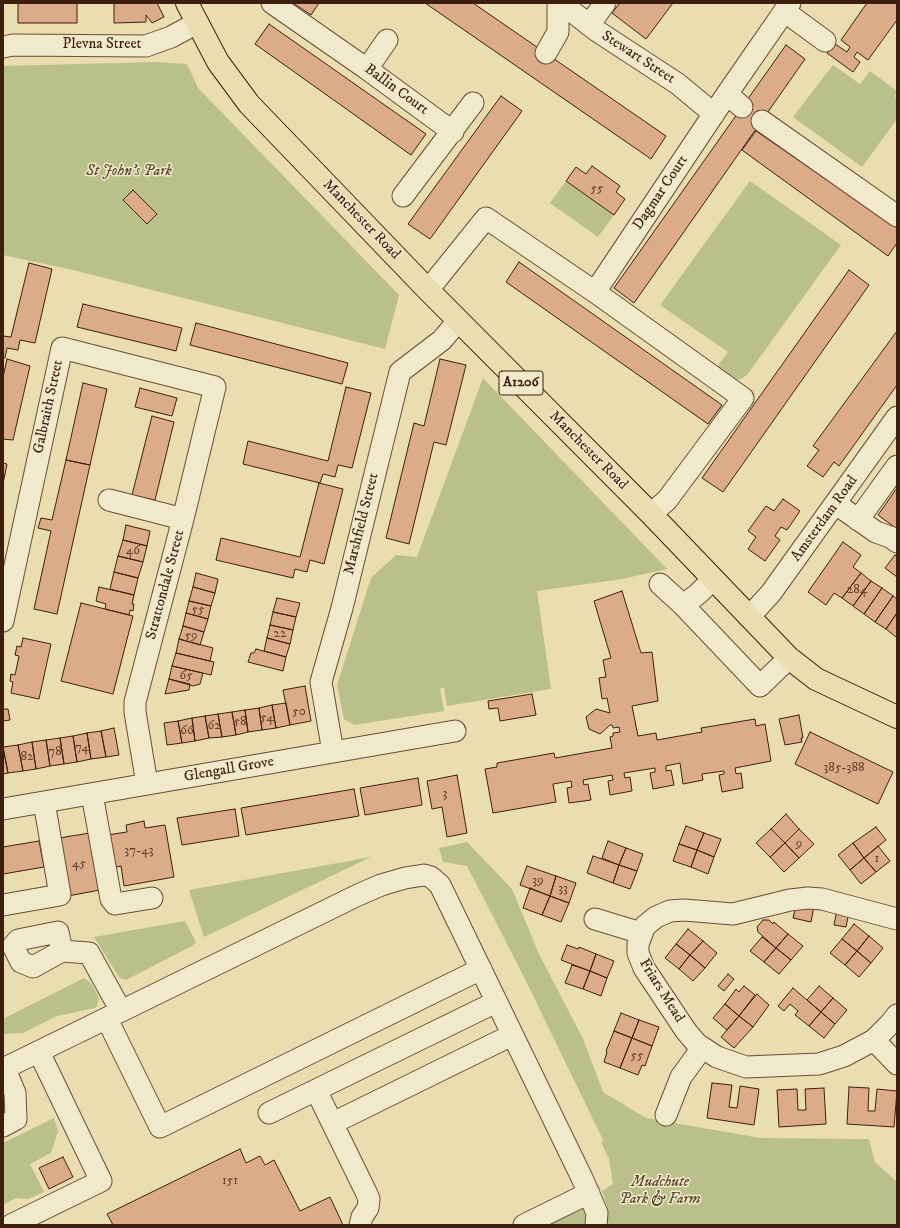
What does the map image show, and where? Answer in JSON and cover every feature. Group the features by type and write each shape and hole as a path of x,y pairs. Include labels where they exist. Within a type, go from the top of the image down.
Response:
{"main road":[{"name":"Manchester Road","path":"187,3 218,62 249,104 458,321 651,514 789,658 816,680 897,717"}],"street":[{"name":"Ballin Court","path":"272,3 367,69 453,132"},
{"path":"546,52 558,32 560,3"},
{"name":"Stewart Street","path":"560,3 589,25 683,77 714,114"},
{"path":"589,25 605,3"},
{"path":"787,7 825,41"},
{"name":"Dagmar Court","path":"595,292 714,114 734,101 787,7"},
{"name":"Plevna Street","path":"3,47 13,45 146,46 171,37 197,23"},
{"path":"367,69 387,40"},
{"path":"403,196 473,104"},
{"path":"762,121 897,216"},
{"path":"428,290 486,218 595,292 743,398 667,500 651,514"},
{"name":"Marshfield Street","path":"333,752 321,682 400,372 442,340 458,321"},
{"name":"Galbraith Street","path":"3,621 5,598 62,348 215,387"},
{"name":"Strattondale Street","path":"147,784 135,712 136,702 184,519 215,387"},
{"name":"Amsterdam Road","path":"749,617 771,593 897,417"},
{"path":"858,520 897,466"},
{"path":"109,500 184,519"},
{"path":"836,504 876,532 890,537 897,542"},
{"path":"683,605 698,594 713,579"},
{"path":"660,584 683,605 760,686 789,658"},
{"name":"Glengall Grove","path":"3,809 455,731"},
{"path":"92,794 111,899 115,904 152,898"},
{"path":"3,905 60,895 44,802"},
{"path":"9,1108 4,1069 358,895 382,885 416,876 431,877 440,885 588,1193 597,1213 596,1225"},
{"path":"595,919 641,933 650,921 670,912 684,910 732,914 790,900 808,898 822,899 897,919"},
{"name":"Friars Mead","path":"641,933 638,953 644,968 686,1031 702,1048 717,1057 746,1067 784,1067 819,1064 844,1056 874,1040 890,1024 897,1014"},
{"path":"62,951 89,953 160,1127 481,969"},
{"path":"269,1112 496,1002"},
{"path":"332,1123 512,1036"},
{"path":"874,1040 897,1064"},
{"path":"666,1115 681,1077 702,1048"},
{"path":"11,1225 101,1181 39,1052"},
{"path":"316,1090 369,1199 368,1208 362,1217 360,1225"},
{"path":"524,1225 588,1193"}],"green space":[{"name":"St John's Park","path":"155,62 187,64 198,88 399,295 385,349 77,271 3,255 3,66"},
{"path":"833,65 860,84 870,71 897,91 895,96 897,103 897,119 862,167 793,117"},
{"path":"566,181 614,215 598,237 550,203"},
{"path":"750,181 841,245 747,375 741,379 734,380 716,368 728,352 660,305"},
{"path":"483,378 667,569 622,579 537,591 551,689 447,706 444,687 440,689 444,711 354,725 344,719 337,685 371,578 396,555 417,557"},
{"name":"Mudchute Park & Farm","path":"467,842 512,889 538,952 583,1039 603,1092 646,1118 760,1138 869,1139 875,1162 897,1182 897,1225 606,1225 608,1209 602,1191 613,1184 609,1159 601,1142 604,1142 525,979 467,866 443,862 439,848"},
{"path":"371,857 204,937 189,890"},
{"path":"185,921 196,942 192,946 126,980 119,977 94,937"},
{"path":"84,978 91,983 99,998 95,1008 57,1016 23,1033 3,1034 3,1019"},
{"path":"54,1118 58,1131 51,1153 30,1164 44,1192 28,1199 16,1198 3,1205 3,1143"},
{"path":"581,1205 588,1221 585,1225 538,1225"}],"building":[{"path":"18,3 77,3 77,23 18,23"},
{"path":"114,3 157,3 164,17 152,23 146,15 146,22 114,23"},
{"path":"293,3 319,3 311,15"},
{"path":"425,3 473,3 666,136 651,159"},
{"path":"620,3 673,3 646,39 612,13"},
{"path":"867,3 897,3 897,20 868,60 857,52 854,57 860,62 853,72 827,53 835,44 847,52 850,47 841,40"},
{"path":"269,24 426,134 411,155 255,44"},
{"path":"786,45 805,59 634,303 614,288"},
{"path":"501,96 522,111 430,239 408,224"},
{"path":"756,131 897,228 897,243 888,256 742,150"},
{"path":"592,166 620,186 616,192 625,199 614,215 566,181 576,167 586,174"},
{"path":"133,190 157,214 147,224 123,200"},
{"path":"519,262 722,405 708,424 506,282"},
{"path":"29,263 52,269 35,343 20,340 18,350 7,348 5,358 3,357 3,336 11,337"},
{"path":"849,270 869,285 723,492 702,478"},
{"path":"83,304 182,328 176,351 77,327"},
{"path":"196,323 348,363 342,384 190,345"},
{"path":"897,331 897,385 839,466 834,462 823,477 807,466 819,450 813,446"},
{"path":"7,359 30,366 13,440 3,439 3,377"},
{"path":"440,359 466,365 446,445 434,442 409,544 386,538 414,423 424,426"},
{"path":"83,383 107,389 90,465 66,460"},
{"path":"346,387 371,393 352,468 338,465 335,477 323,474 320,483 243,464 248,441 328,461"},
{"path":"140,388 177,398 172,416 135,407"},
{"path":"152,416 174,422 155,500 132,495"},
{"path":"66,460 90,465 57,614 34,609 51,531 38,528 41,518 52,520"},
{"path":"3,463 7,464 3,484"},
{"path":"319,483 343,489 324,564 310,560 307,572 295,569 293,578 216,560 221,538 300,557"},
{"path":"897,488 897,529 878,515"},
{"path":"783,499 800,511 787,530 781,527 775,536 780,540 765,561 748,549 756,537 748,531 766,506 774,511"},
{"path":"126,525 150,531 147,546 123,540"},
{"path":"123,540 147,546 143,562 118,556"},
{"path":"843,542 861,555 853,567 861,573 842,598 834,593 826,605 808,592"},
{"path":"895,555 897,557 897,577 885,568"},
{"path":"118,556 143,562 138,578 114,572"},
{"path":"114,572 138,578 134,595 110,589"},
{"path":"196,573 218,579 215,593 193,587"},
{"path":"861,573 871,581 853,606 842,598"},
{"path":"871,581 882,588 864,614 853,606"},
{"path":"99,587 134,595 132,604 134,604 133,611 130,610 129,615 105,609 106,604 96,601"},
{"path":"193,587 215,593 211,606 189,601"},
{"path":"882,588 893,596 875,622 864,614"},
{"path":"622,591 641,653 652,652 658,701 632,706 638,736 656,733 657,740 702,732 701,728 755,719 756,726 765,724 771,761 735,768 736,774 741,773 743,788 722,792 719,775 724,774 724,771 702,774 703,780 683,784 680,763 666,766 666,771 671,770 674,785 653,789 650,773 655,772 655,768 624,773 625,778 630,777 632,791 610,795 608,781 613,780 612,775 583,780 584,785 588,784 591,800 569,803 567,788 572,787 571,781 553,784 556,802 493,813 485,769 497,767 497,763 554,753 555,758 612,748 610,737 613,736 613,733 620,732 619,727 613,728 612,725 610,725 600,734 589,729 586,717 596,709 610,713 607,698 602,699 599,678 606,677 603,660 611,658 594,601"},
{"path":"893,596 897,599 897,613 886,629 875,622"},
{"path":"277,598 300,603 296,617 273,612"},
{"path":"189,601 211,606 208,619 186,613"},
{"path":"81,603 133,616 113,694 61,681"},
{"path":"273,612 296,617 293,630 270,625"},
{"path":"186,613 208,619 204,632 183,626"},
{"path":"897,613 897,636 896,637 886,629"},
{"path":"270,625 293,630 290,644 267,638"},
{"path":"183,626 204,632 200,645 179,639"},
{"path":"23,638 51,644 39,699 11,693 13,682 10,681 11,674 15,675 19,656 15,655 17,646 21,647"},
{"path":"267,638 290,644 286,657 264,651"},
{"path":"179,639 213,648 210,661 176,653"},
{"path":"256,649 286,657 283,671 248,662 251,653 254,653"},
{"path":"176,653 214,662 211,675 172,666"},
{"path":"172,666 203,673 200,684 193,686 169,679"},
{"path":"169,679 190,684 189,690 165,694"},
{"path":"305,686 311,721 290,725 283,690"},
{"path":"532,694 536,715 500,721 498,708 489,709 488,701"},
{"path":"286,703 290,725 276,728 272,705"},
{"path":"272,705 276,728 262,730 259,708"},
{"path":"259,708 262,730 248,732 245,710"},
{"path":"3,709 8,709 10,720 3,721"},
{"path":"245,710 248,732 236,735 232,712"},
{"path":"232,712 236,735 222,737 218,714"},
{"path":"218,714 222,737 209,738 205,716"},
{"path":"799,715 803,738 801,738 802,742 785,745 779,719"},
{"path":"205,716 209,738 195,741 192,718"},
{"path":"192,718 195,741 182,743 178,721"},
{"path":"178,721 182,743 167,745 164,723"},
{"path":"114,728 119,755 106,757 101,731"},
{"path":"101,731 106,757 91,759 87,733"},
{"path":"810,732 893,772 878,804 795,764"},
{"path":"87,733 91,759 77,762 73,736"},
{"path":"73,736 77,762 64,764 60,738"},
{"path":"60,738 64,764 50,766 46,740"},
{"path":"46,740 50,766 36,769 32,742"},
{"path":"32,742 36,769 23,771 18,745"},
{"path":"18,745 23,771 8,773 3,747"},
{"path":"3,747 8,773 3,774"},
{"path":"457,775 467,833 447,837 442,807 432,809 427,781"},
{"path":"418,778 422,805 365,815 360,788"},
{"path":"354,789 359,816 246,835 241,808"},
{"path":"235,809 239,836 182,845 177,818"},
{"path":"786,814 799,829 785,843 771,829"},
{"path":"144,821 145,828 165,825 174,877 124,886 121,866 112,868 107,835 127,832 126,825"},
{"path":"686,826 704,833 697,850 679,844"},
{"path":"876,827 886,840 864,858 853,843"},
{"path":"771,829 785,843 770,857 756,843"},
{"path":"799,829 814,844 799,858 785,843"},
{"path":"90,833 100,890 68,896 59,838"},
{"path":"704,833 721,839 714,857 697,850"},
{"path":"39,841 44,867 3,874 3,847"},
{"path":"608,841 626,848 619,865 602,858"},
{"path":"785,843 799,858 784,872 770,857"},
{"path":"853,843 864,858 850,870 838,855"},
{"path":"679,844 697,850 691,867 673,861"},
{"path":"878,846 890,861 876,872 864,858"},
{"path":"626,848 643,854 637,871 619,865"},
{"path":"697,850 714,857 708,874 691,867"},
{"path":"593,856 619,865 613,883 587,873"},
{"path":"864,858 876,872 861,884 850,870"},
{"path":"619,865 637,871 630,889 613,883"},
{"path":"527,866 556,876 550,896 520,885"},
{"path":"556,876 576,883 569,903 550,896"},
{"path":"530,888 550,896 542,915 523,908"},
{"path":"550,896 569,903 561,922 542,915"},
{"path":"796,905 814,906 811,922 793,918"},
{"path":"837,910 849,912 846,927 834,925"},
{"path":"763,920 769,920 773,924 774,922 788,934 776,948 758,932 757,927"},
{"path":"854,924 869,936 857,951 842,939"},
{"path":"688,929 703,941 690,955 676,944"},
{"path":"788,934 803,946 791,960 776,948"},
{"path":"869,936 883,948 871,963 857,951"},
{"path":"762,937 776,948 764,962 750,951"},
{"path":"842,939 857,951 845,965 830,953"},
{"path":"703,941 717,953 705,968 690,955"},
{"path":"676,944 690,955 679,969 665,958"},
{"path":"567,945 578,949 579,947 596,954 590,971 561,960"},
{"path":"776,948 791,960 779,974 764,962"},
{"path":"857,951 871,963 859,977 845,965"},
{"path":"596,954 614,961 607,978 590,971"},
{"path":"690,955 705,968 693,981 679,969"},
{"path":"572,965 590,971 583,989 565,983"},
{"path":"590,971 607,978 601,996 583,989"},
{"path":"728,974 734,979 724,991 718,986"},
{"path":"744,986 755,995 739,1016 725,1004 736,989 739,992"},
{"path":"819,986 833,998 821,1012 807,1000"},
{"path":"793,988 821,1012 809,1026 795,1015 798,1011 790,1004 784,1011 778,1006"},
{"path":"757,994 769,1005 753,1027 739,1016"},
{"path":"833,998 847,1010 835,1024 821,1012"},
{"path":"725,1004 739,1016 727,1030 713,1018"},
{"path":"821,1012 835,1024 824,1038 809,1026"},
{"path":"621,1013 639,1020 632,1038 614,1031"},
{"path":"739,1016 753,1027 734,1048 721,1037"},
{"path":"639,1020 659,1027 652,1046 632,1038"},
{"path":"614,1031 632,1038 620,1068 604,1062 606,1051"},
{"path":"632,1038 652,1046 645,1066 642,1065 638,1075 620,1068"},
{"path":"712,1083 732,1085 729,1107 737,1108 740,1086 759,1089 754,1125 707,1118"},
{"path":"849,1087 869,1088 868,1111 875,1111 877,1089 897,1091 894,1127 847,1124"},
{"path":"824,1088 826,1124 779,1127 777,1090 797,1089 798,1110 806,1110 805,1089"},
{"path":"240,1149 246,1163 260,1156 265,1165 274,1160 300,1211 330,1197 343,1225 113,1225 107,1214"},
{"path":"63,1157 73,1177 49,1189 39,1168"}]}
